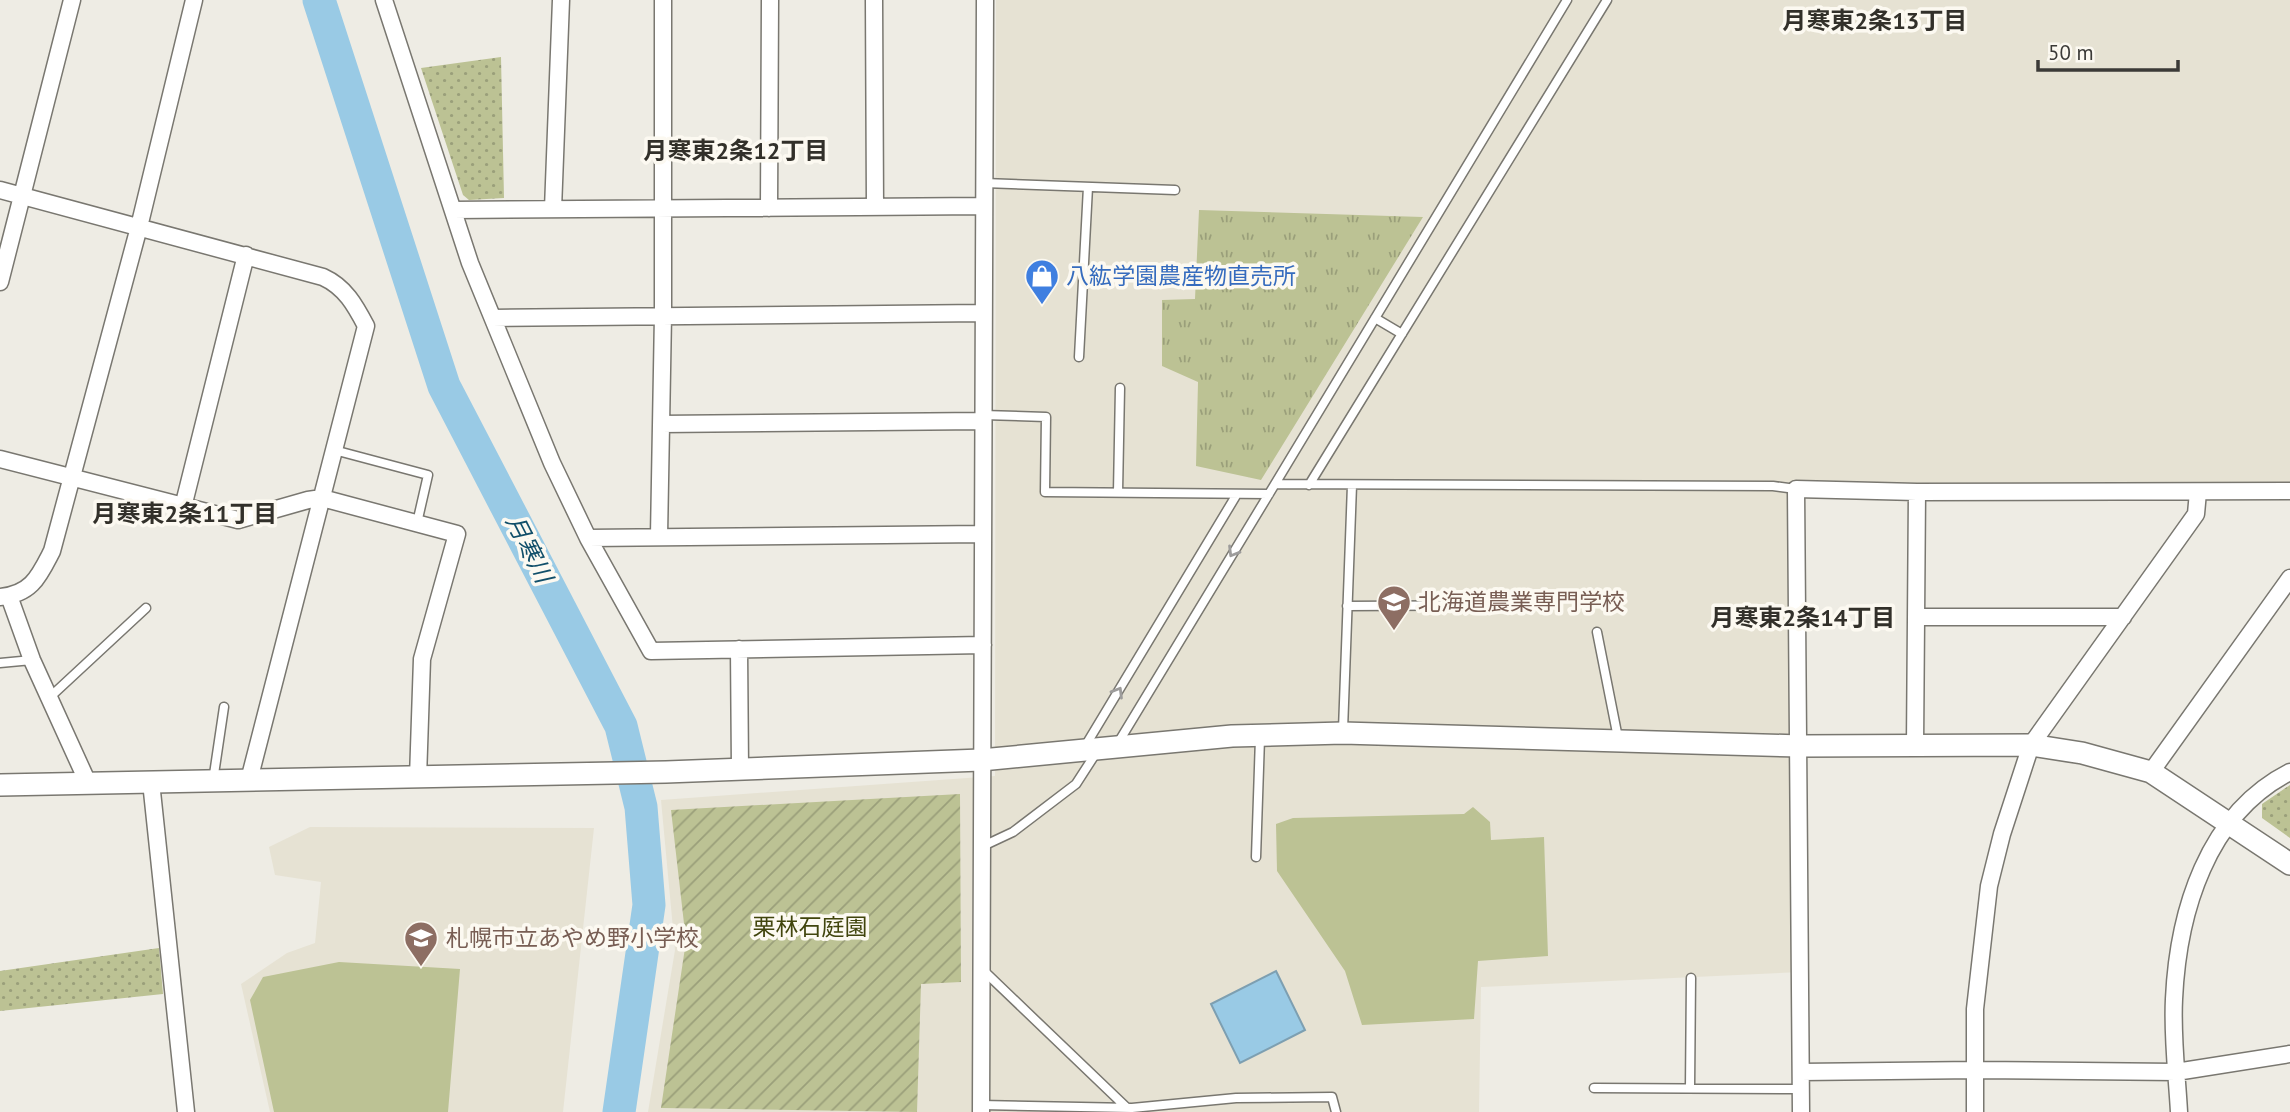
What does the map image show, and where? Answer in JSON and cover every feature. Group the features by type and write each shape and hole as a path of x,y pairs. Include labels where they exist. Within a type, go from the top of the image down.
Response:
{"street":[{"path":"0,282 72,0"},
{"path":"88,783 5,596 34,584 52,551 139,227 194,0"},
{"path":"384,0 471,263 552,463 588,538 651,650 983,645"},
{"path":"553,209 561,0"},
{"path":"660,536 663,0"},
{"path":"769,208 770,0"},
{"path":"874,0 875,207"},
{"path":"981,1109 985,0"},
{"path":"0,190 323,277 338,284 353,302 366,326 249,780"},
{"path":"453,210 984,205"},
{"path":"183,507 246,255"},
{"path":"493,318 984,313"},
{"path":"661,424 983,418"},
{"path":"0,459 239,520 308,500 322,499 457,534 422,659 418,778"},
{"path":"1801,1112 1796,489 1917,492 2290,491"},
{"path":"1915,746 1917,492"},
{"path":"1975,1112 1975,1009 1989,886 2002,834 2031,745 2196,514 2199,492"},
{"path":"588,538 983,534"},
{"path":"2151,772 2290,578"},
{"path":"1916,617 2123,617"},
{"path":"738,649 740,769"},
{"path":"0,785 604,774 981,760 1260,735 1343,733 1800,746 2031,745 2082,753 2151,772 2290,864"},
{"path":"2179,1112 2174,1001 2178,953 2198,878 2209,852 2229,823 2256,794 2290,772"},
{"path":"151,782 186,1112"},
{"path":"1801,1081 1976,1070 2176,1072 2290,1054"}],"lane":[{"path":"981,847 1013,831 1076,784 1269,494 1566,0"},
{"path":"1309,485 1607,0"},
{"path":"984,183 1175,190"},
{"path":"1079,357 1088,187"},
{"path":"1376,318 1402,334"},
{"path":"1118,492 1120,388"},
{"path":"983,418 1045,417 1045,492 1269,494"},
{"path":"334,450 428,475 417,523"},
{"path":"1275,484 1773,486 1796,489"},
{"path":"1343,733 1352,485"},
{"path":"1099,749 1237,494"},
{"path":"1348,606 1520,606"},
{"path":"49,698 146,608"},
{"path":"1597,632 1618,741"},
{"path":"0,663 32,660"},
{"path":"213,781 224,707"},
{"path":"1256,857 1260,735"},
{"path":"982,969 1131,1109"},
{"path":"1690,1088 1691,978"},
{"path":"1594,1088 1690,1088 1801,1081"},
{"path":"981,1109 1131,1109 1236,1098 1332,1097 1336,1112"}],"shaded area":[{"name":"北海道農業専門学校","path":"996,0 2290,0 2290,488 1790,484 1801,972 1481,987 1479,1112 648,1112 675,950 661,800 995,776"},
{"name":"札幌市立あやめ野小学校","path":"310,827 594,828 563,1112 270,1112 241,984 287,953 315,943 321,882 275,875 269,847"}],"green space":[{"path":"501,57 504,198 469,200 463,195 421,68"},
{"path":"1199,210 1423,217 1261,480 1196,466 1198,382 1162,366 1162,300 1195,299"},
{"path":"2290,785 2290,838 2262,818 2262,804"},
{"name":"栗林石庭園","path":"960,794 961,982 921,984 917,1112 661,1108 686,941 671,810"},
{"path":"1473,807 1490,822 1491,840 1544,837 1548,956 1478,961 1474,1019 1362,1025 1345,971 1277,871 1276,824 1293,818 1464,814"},
{"path":"159,948 163,994 0,1011 0,971"},
{"path":"339,962 460,969 448,1112 274,1112 250,1000 263,977"}],"water":[{"path":"1276,971 1305,1030 1240,1063 1211,1004"}],"waterway":[{"name":"月寒川","path":"319,0 444,386 621,726 641,807 649,905 619,1112"}],"place":[{"name":"八紘学園農産物直売所","path":"1042,306"},
{"name":"北海道農業専門学校","path":"1394,632"},
{"name":"札幌市立あやめ野小学校","path":"421,968"}],"district":[{"name":"月寒東2条13丁目","path":"1875,21"},
{"name":"月寒東2条12丁目","path":"736,151"},
{"name":"月寒東2条11丁目","path":"185,514"},
{"name":"月寒東2条14丁目","path":"1803,618"}]}
